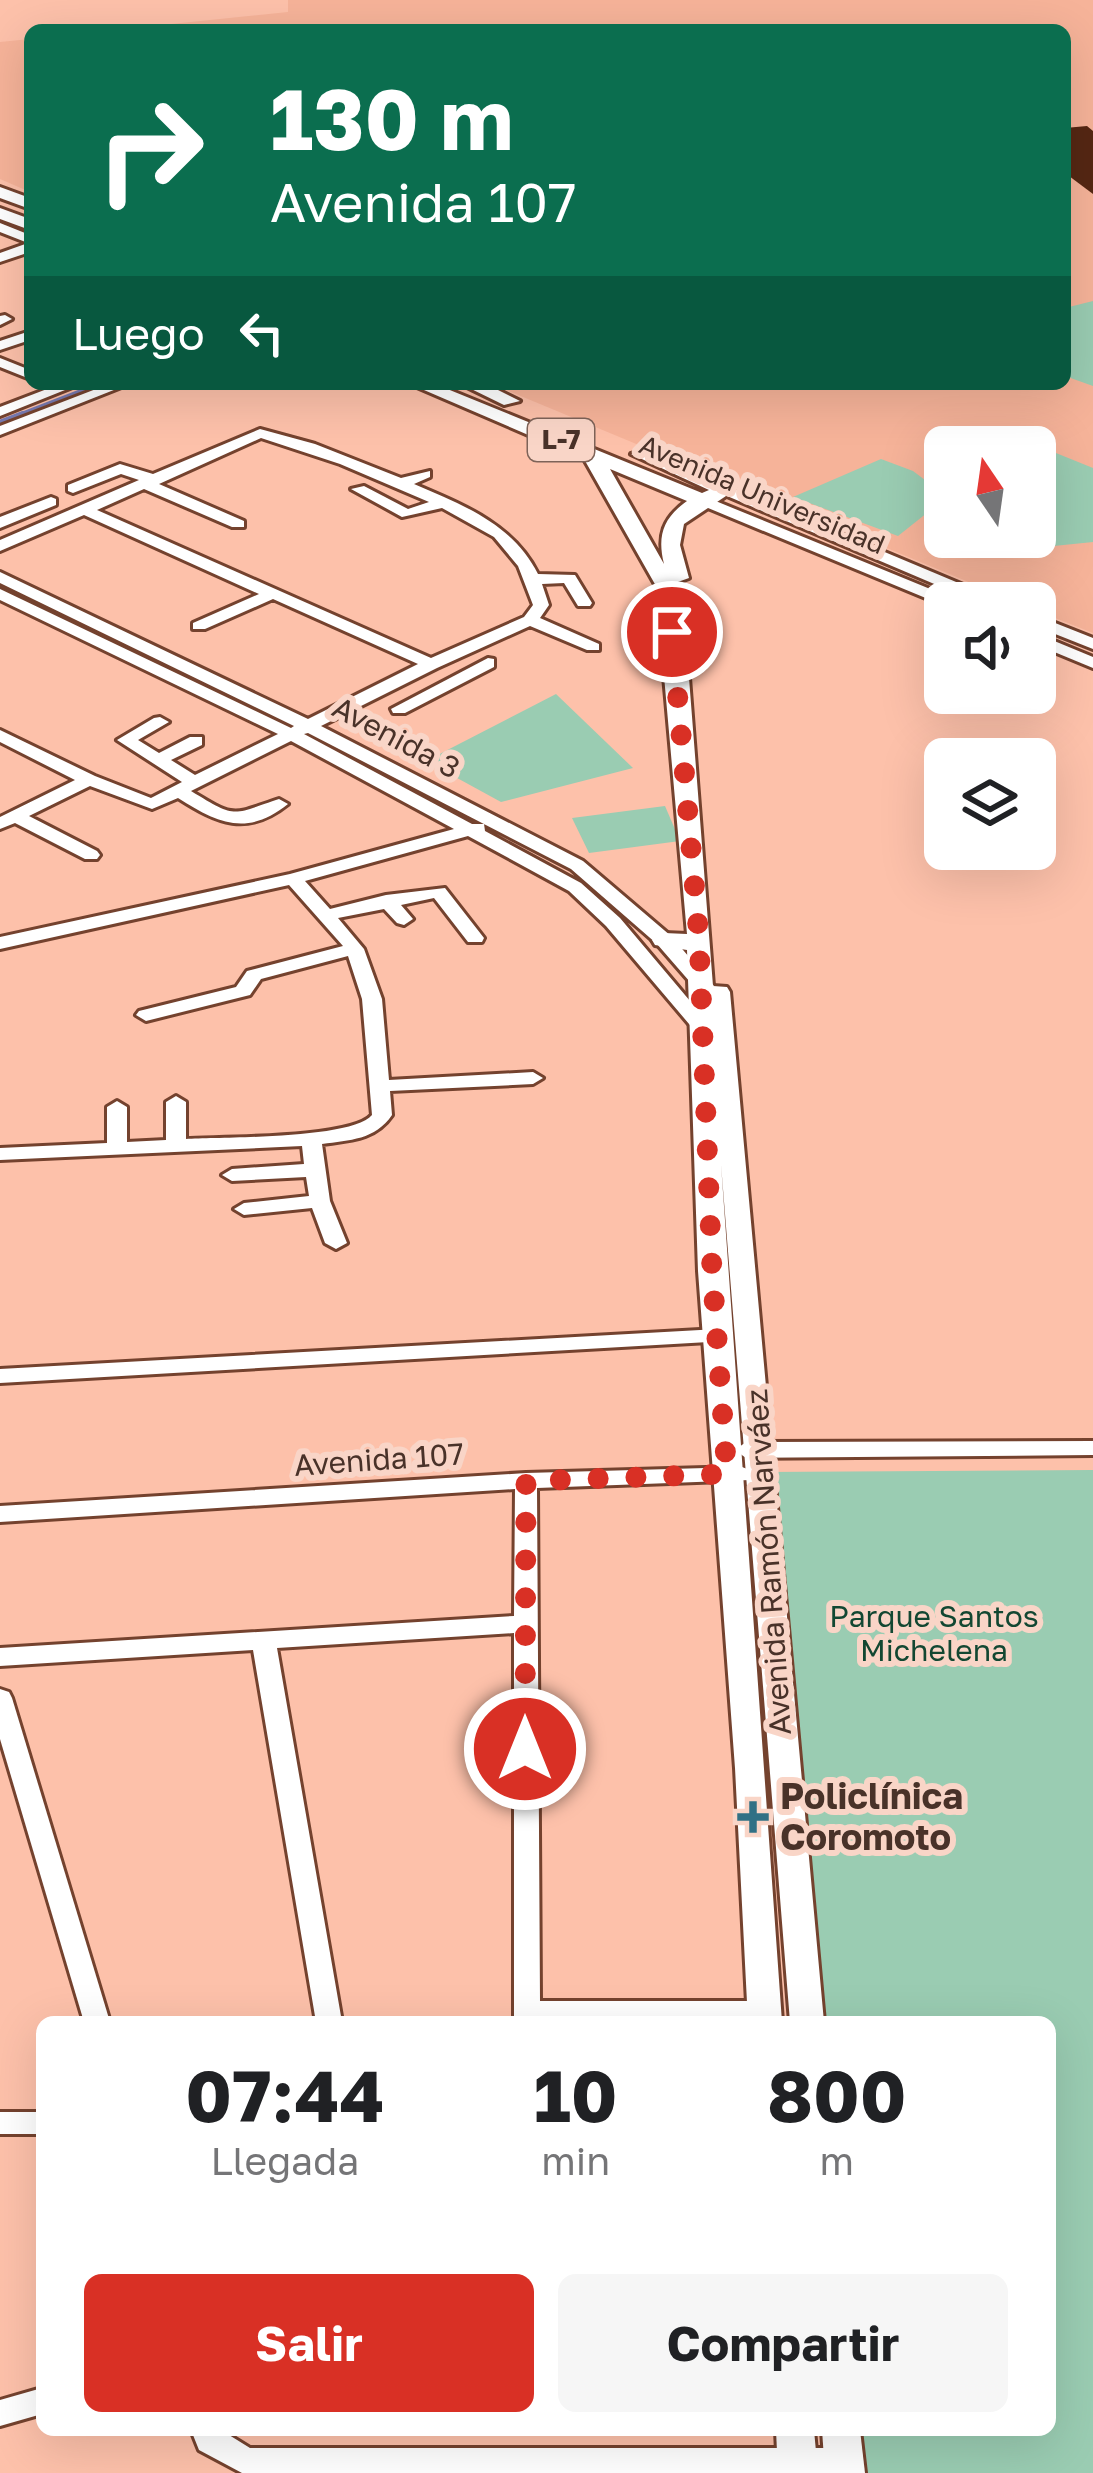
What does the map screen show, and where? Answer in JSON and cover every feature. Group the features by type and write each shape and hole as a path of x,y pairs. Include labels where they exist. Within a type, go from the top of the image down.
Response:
{"main road":[{"name":"Avenida Universidad","path":"433,390 678,490"},
{"name":"Avenida Universidad","path":"483,390 715,496"},
{"name":"Avenida Ramón Narváez","path":"590,452 643,508 666,586 700,979 711,1020 762,1464 765,1549 806,2016"},
{"path":"643,508 678,490 715,496"},
{"path":"668,534 715,496"},
{"path":"668,534 679,516 715,496"},
{"name":"Avenida Ramón Narváez","path":"668,534 666,548 685,591 692,650 711,1020 718,1336 765,2016"},
{"path":"664,940 683,944 699,938"}],"street":[{"path":"0,412 52,390"},
{"path":"0,431 106,390"},
{"path":"4,540 151,482 252,434 271,435 442,503 503,536 535,579 536,612"},
{"path":"73,488 120,469 238,524"},
{"path":"397,485 425,474"},
{"path":"359,489 407,514 442,503"},
{"name":"Avenida Universidad","path":"715,496 924,591"},
{"name":"Avenida Universidad","path":"715,496 938,582"},
{"path":"0,523 50,502"},
{"path":"83,509 274,593 424,668 443,685"},
{"name":"Avenida 3","path":"0,577 299,730 575,887 711,1020"},
{"path":"535,579 568,578 584,604"},
{"path":"199,626 274,593"},
{"name":"Avenida 3","path":"0,594 299,730 577,865 664,940 700,979"},
{"path":"536,612 592,647"},
{"path":"0,735 89,780 152,804 536,612"},
{"path":"1056,629 1093,644"},
{"path":"1056,647 1093,663"},
{"path":"399,709 488,663"},
{"path":"160,722 126,740 158,760 178,790 229,821 243,822 279,804"},
{"path":"158,760 196,741"},
{"path":"7,820 89,780"},
{"path":"7,820 92,855"},
{"path":"0,943 293,879 492,823"},
{"path":"0,1154 310,1139 374,1126 382,1115 382,1086 372,999 355,949 293,879"},
{"path":"328,915 439,892 475,938"},
{"path":"386,901 404,919"},
{"path":"146,1015 243,991 254,975 355,949"},
{"path":"382,1086 533,1078"},
{"path":"176,1102 176,1146"},
{"path":"116,1149 117,1107"},
{"path":"310,1139 320,1201 336,1244"},
{"path":"232,1175 315,1170"},
{"path":"244,1209 320,1201"},
{"path":"0,1376 718,1336"},
{"path":"958,1456 1093,1448"},
{"path":"958,1456 1093,1462"},
{"name":"Avenida 107","path":"0,1514 526,1481 726,1463 958,1456"},
{"path":"526,1481 528,2016"},
{"path":"0,1658 524,1624"},
{"path":"263,1639 328,2016"},
{"path":"0,1698 96,2016"},
{"path":"0,2123 36,2122"},
{"path":"0,2413 36,2403"},
{"path":"208,2436 246,2461 843,2455"}],"shaded area":[{"path":"288,0 1093,0 1093,633 1056,618 1056,582 968,582 506,390 1071,390 1071,24 171,24 288,12"},
{"path":"24,40 24,189 0,179 0,42"}],"green space":[{"path":"1093,301 1093,386 1071,378 1071,306"},
{"path":"1056,453 1093,468 1093,542 1056,546"},
{"path":"881,459 924,479 924,515 898,536 793,497"},
{"path":"556,694 633,768 501,802 426,761"},
{"path":"665,806 680,841 589,853 572,818"},
{"name":"Parque Santos Michelena","path":"1093,1470 1093,2473 859,2473 855,2436 1056,2436 1056,2016 813,2016 759,1472"}],"building":[{"path":"1087,126 1093,131 1093,194 1071,178 1071,127"}],"waterway":[{"path":"15,416 82,390"},
{"path":"0,422 23,413"}],"place":[{"name":"Policlínica Coromoto","path":"753,1817"}],"route":[{"path":"525,1749 526,1481 727,1474 712,1271 699,938 672,632"}]}
